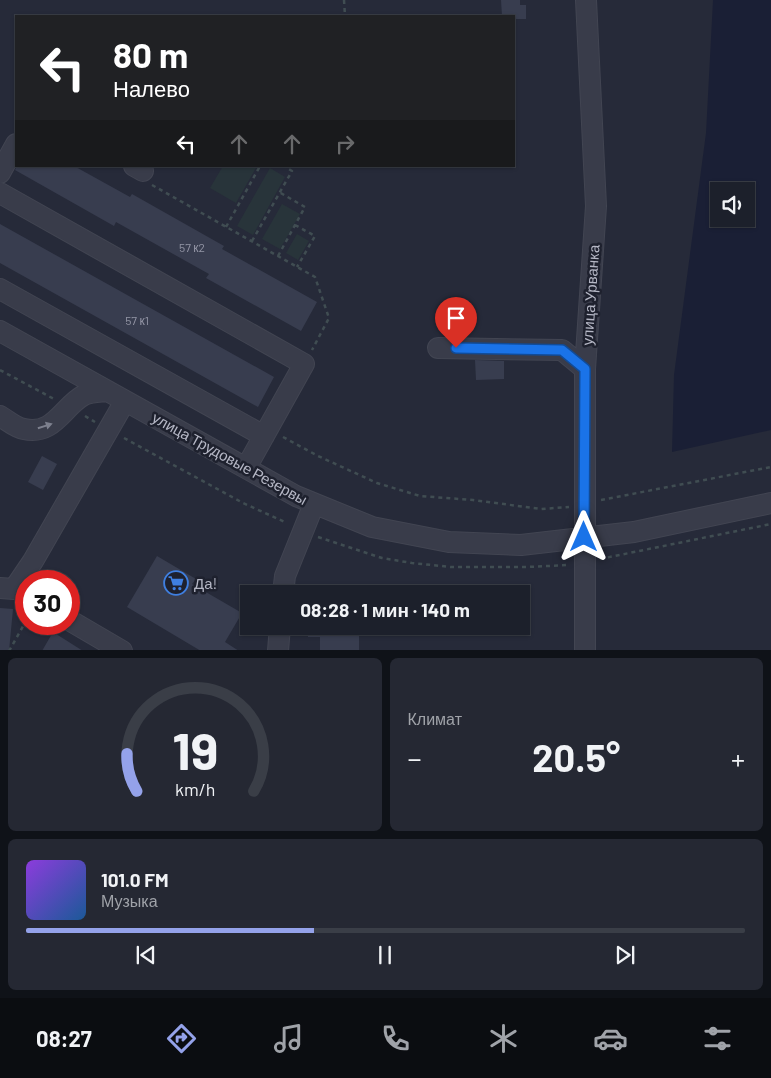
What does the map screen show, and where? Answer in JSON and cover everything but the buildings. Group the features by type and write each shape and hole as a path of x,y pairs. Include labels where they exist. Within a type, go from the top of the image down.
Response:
{"street":[{"name":"улица Урванка","path":"585,650 585,369 596,206 586,0"},
{"path":"0,173 15,146"},
{"path":"0,193 304,364 246,468"},
{"path":"0,289 266,432"},
{"name":"улица Трудовые Резервы","path":"0,331 296,496 372,527 449,542 521,545 634,532 771,503"},
{"path":"438,348 562,350 585,369"},
{"path":"0,416 24,429 38,429 52,425 82,396 91,392 107,391"},
{"path":"14,591 125,401"},
{"path":"284,585 285,576 314,504"},
{"path":"80,631 93,643 122,650"},
{"path":"278,650 279,635"}],"path":[{"path":"344,0 345,15"},
{"path":"226,227 259,167"},
{"path":"252,241 292,171 286,167"},
{"path":"139,169 140,178 315,277 329,318 304,364"},
{"path":"278,256 305,207 279,192"},
{"path":"295,225 315,236 298,267"},
{"path":"266,432 377,483 420,496 473,500 541,509 584,504 771,468"},
{"path":"9,650 18,635"}],"shaded area":[{"path":"222,167 256,167 236,203 210,188"},
{"path":"270,168 285,177 253,235 237,226"},
{"path":"282,204 300,214 280,249 262,239"},
{"path":"297,234 309,241 298,260 286,253"}],"water":[{"path":"713,0 771,0 771,430 672,452 674,375 706,133"}],"place":[{"name":"Да!","path":"176,583"}],"route":[{"path":"456,348 562,350 585,369 584,537"}]}
